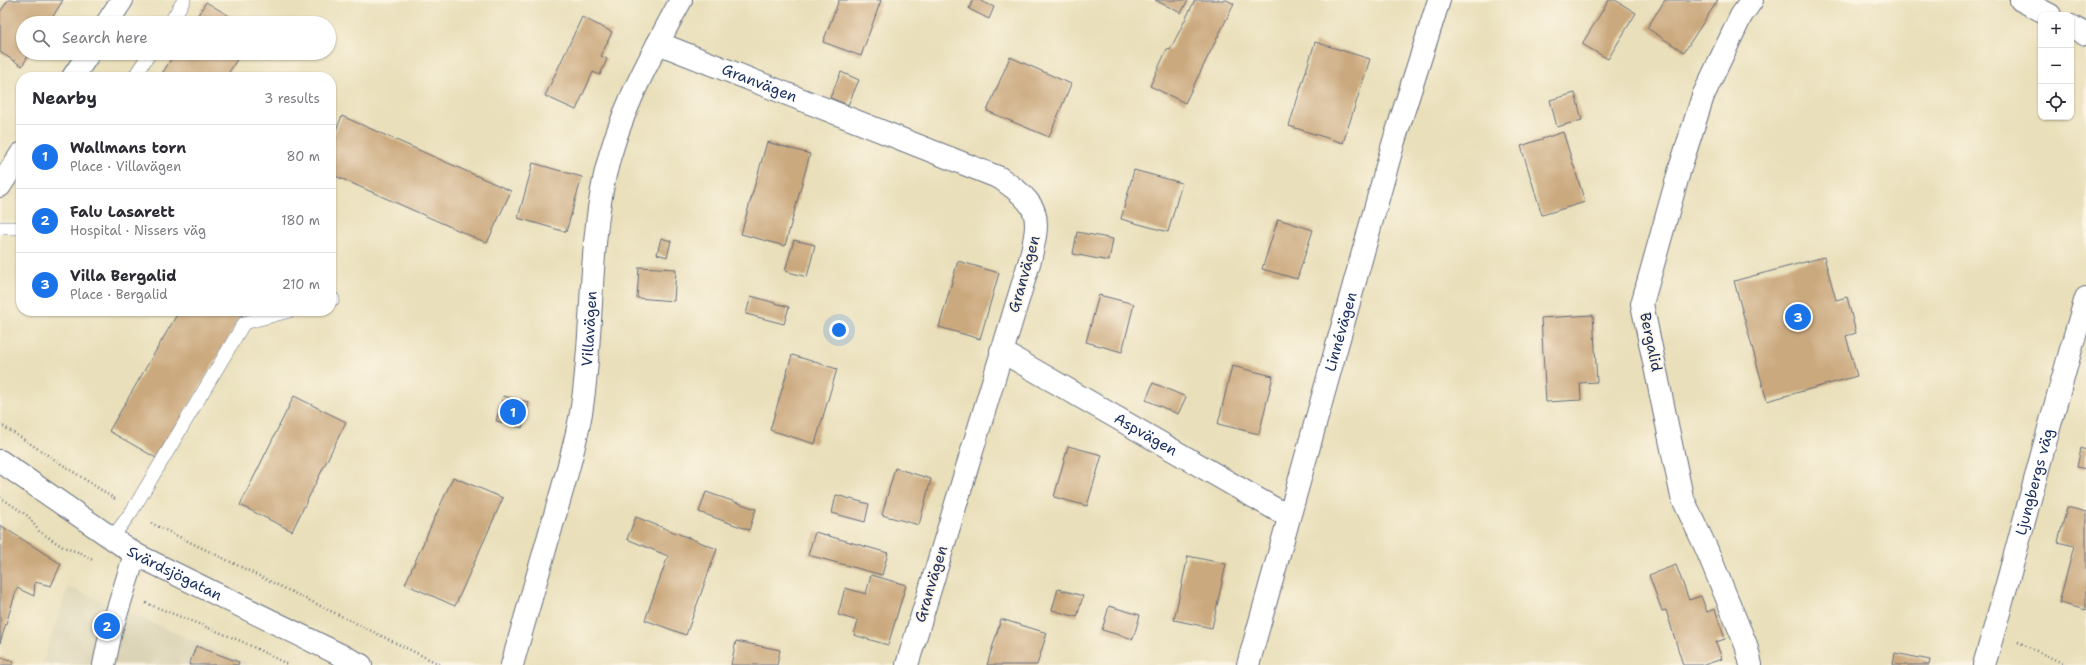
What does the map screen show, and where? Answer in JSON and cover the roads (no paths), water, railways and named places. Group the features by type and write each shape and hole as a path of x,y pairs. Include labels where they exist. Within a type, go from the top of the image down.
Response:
{"street":[{"path":"112,16 122,0"},
{"name":"Villavägen","path":"512,665 565,478 580,414 585,380 594,258 605,175 615,138 638,84 681,0"},
{"name":"Linnévägen","path":"1248,665 1394,141 1439,0"},
{"name":"Bergalid","path":"1751,665 1746,645 1707,550 1682,497 1642,304 1681,165 1703,96 1740,16 1752,0"},
{"path":"2021,0 2044,12"},
{"path":"2074,28 2086,34"},
{"name":"Granvägen","path":"658,43 1000,178 1019,192 1030,204 1036,217 1037,230 1030,260 1001,351 907,665"},
{"path":"76,72 84,60"},
{"path":"0,186 16,162"},
{"name":"Ljungbergs väg","path":"1984,665 2020,541 2056,400 2086,298"},
{"name":"Aspvägen","path":"1001,351 1289,517"},
{"name":"Svärdsjögatan","path":"0,461 135,554 361,665"},
{"path":"104,665 111,631 135,554"}],"lane":[{"path":"174,16 184,0"},
{"path":"137,72 145,60"},
{"path":"0,228 16,228"},
{"path":"112,538 132,511 244,323 270,316"}],"place":[{"name":"Villa Bergalid","path":"1798,317"},
{"name":"Wallmans torn","path":"513,412"},
{"name":"Falu Lasarett","path":"107,626"}]}
